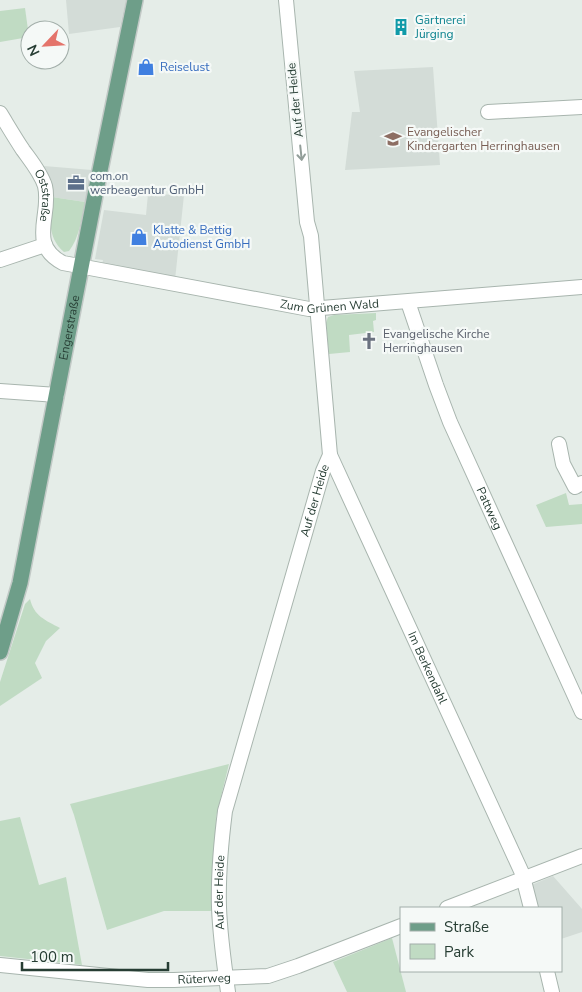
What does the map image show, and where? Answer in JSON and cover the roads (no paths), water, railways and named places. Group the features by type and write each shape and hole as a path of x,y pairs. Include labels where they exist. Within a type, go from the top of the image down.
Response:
{"main road":[{"name":"Engerstraße","path":"0,652 20,583 109,124 136,0"}],"street":[{"name":"Auf der Heide","path":"227,985 219,907 221,841 225,811 323,471 330,455 311,236 307,222 286,0"},
{"path":"488,112 582,107"},
{"name":"Oststraße","path":"0,114 39,173 44,185 46,192 42,226 45,245"},
{"path":"0,260 45,245 56,259 63,263 81,267"},
{"name":"Zum Grünen Wald","path":"81,267 309,309 582,287"},
{"name":"Pattweg","path":"408,302 432,376 450,422 582,712"},
{"path":"0,391 57,395"},
{"path":"559,444 563,464 575,487 582,483"},
{"name":"Im Berkendahl","path":"330,455 510,846 524,879 531,907"},
{"path":"450,907 582,856"},
{"name":"Rüterweg","path":"0,965 148,980 227,985 282,972 400,926"},
{"path":"547,972 552,992"}],"place":[{"name":"Gärtnerei Jürging","path":"401,27"},
{"name":"Reiselust","path":"146,67"},
{"name":"Evangelischer Kindergarten Herringhausen","path":"393,139"},
{"name":"com.on werbeagentur GmbH","path":"76,183"},
{"name":"Klatte & Bettig Autodienst GmbH","path":"139,237"},
{"name":"Evangelische Kirche Herringhausen","path":"369,341"}]}
